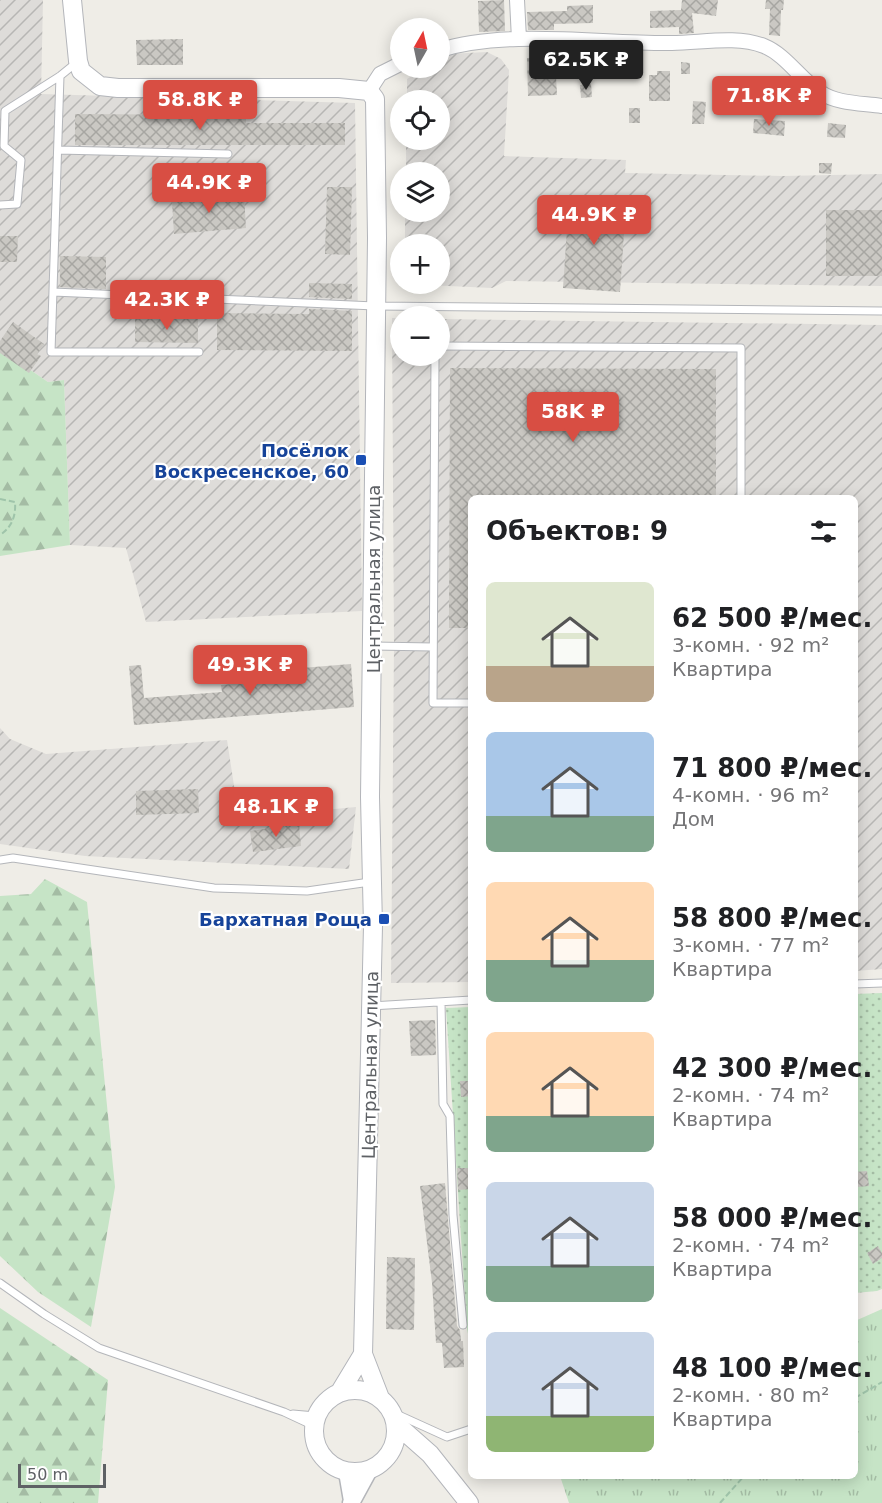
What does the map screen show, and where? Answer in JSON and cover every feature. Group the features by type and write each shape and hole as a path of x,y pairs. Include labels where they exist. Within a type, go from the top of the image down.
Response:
{"main road":[{"path":"72,0 81,71 100,86 118,88 339,88 369,91"},
{"name":"Центральная улица","path":"340,1392 363,1354 371,1006 370,797 377,123 375,99 369,91"},
{"path":"363,1354 380,1398 394,1418 429,1454 469,1503"},
{"path":"380,1398 368,1392 354,1390 340,1392 330,1398 314,1421 314,1439 322,1455 335,1467 347,1472 358,1472 369,1470 397,1453 411,1451 429,1454"},
{"path":"386,1458 396,1438 394,1418"}],"street":[{"path":"517,0 519,39"},
{"path":"450,47 519,39 671,44 740,41 763,45 777,53 819,92 830,98 882,105"},
{"path":"369,91 380,74 390,69"},
{"path":"352,1502 369,1470"},
{"path":"347,1472 352,1502"}],"lane":[{"path":"0,205 17,204 21,160 3,146 5,111 60,76 78,61"},
{"path":"60,76 51,352 199,352"},
{"path":"58,150 228,154"},
{"path":"53,292 375,306 882,311"},
{"path":"450,346 741,348 741,495"},
{"path":"435,366 433,703 468,703"},
{"path":"373,646 433,647"},
{"path":"0,860 13,858 214,888 307,891 372,882"},
{"path":"858,984 882,983"},
{"path":"371,1006 468,1000"},
{"path":"441,1002 443,1104 450,1116 453,1215 463,1325"},
{"path":"0,1283 99,1348 314,1421"},
{"path":"394,1418 447,1437 468,1430"}],"path":[{"path":"0,499 15,502 16,513 6,531 0,535"},
{"path":"858,1396 882,1382"},
{"path":"720,1503 741,1479"}],"shaded area":[{"path":"0,0 43,0 41,94 355,103 362,611 146,622 126,548 70,545 64,380 48,382 0,349"},
{"path":"487,52 501,59 509,70 504,156 626,160 625,173 783,176 882,174 882,286 506,281 492,288 450,286 450,234 405,234 405,222 450,222 450,162 406,162 406,150 450,150 450,90 407,90 407,79 450,78 450,54"},
{"path":"450,319 882,325 882,969 858,971 858,495 468,495 468,982 391,983 394,646 392,366 450,366"},
{"path":"0,728 10,739 46,754 227,740 239,818 356,807 349,869 85,856 0,844"}],"green space":[{"path":"0,349 48,382 64,380 70,545 0,556"},
{"path":"45,879 87,902 115,1187 91,1327 38,1292 0,1256 0,896 31,894"},
{"path":"882,993 882,1289 858,1293 858,994"},
{"path":"468,1007 468,1334 467,1329 446,1008"},
{"path":"0,1308 108,1380 98,1503 0,1503"},
{"path":"882,1309 882,1503 569,1503 561,1479 858,1479 858,1320"}],"building":[{"path":"504,0 505,31 479,32 478,1"},
{"path":"682,0 718,0 716,16 692,13 694,33 679,34 679,27 650,28 650,11 681,10"},
{"path":"766,0 784,0 783,10 781,10 780,36 769,35 770,9 765,9"},
{"path":"593,5 593,23 554,24 554,30 528,30 527,12 567,11 567,6"},
{"path":"183,39 183,65 137,65 136,40"},
{"path":"555,57 557,95 528,96 527,58"},
{"path":"681,62 690,63 690,74 681,74"},
{"path":"657,71 670,71 670,101 649,101 649,75 657,75"},
{"path":"591,84 592,97 581,98 580,85"},
{"path":"693,101 706,102 704,124 692,124"},
{"path":"629,108 640,108 640,123 629,123"},
{"path":"75,114 246,115 246,123 345,123 345,145 75,145"},
{"path":"754,119 785,121 784,136 753,133"},
{"path":"828,123 846,125 845,138 827,137"},
{"path":"819,163 832,163 831,174 819,173"},
{"path":"327,187 352,187 350,255 325,254"},
{"path":"244,195 246,228 174,234 172,201"},
{"path":"569,200 626,204 620,292 563,288"},
{"path":"826,210 882,210 882,276 826,276"},
{"path":"0,236 18,236 17,262 0,262"},
{"path":"60,256 106,257 106,289 60,287"},
{"path":"309,283 352,284 352,299 309,297"},
{"path":"309,309 352,311 352,351 217,350 217,313 309,314"},
{"path":"135,319 198,319 198,343 135,342"},
{"path":"13,322 44,344 37,354 41,356 29,373 0,353 0,341"},
{"path":"450,368 716,369 716,495 468,495 468,628 449,628"},
{"path":"351,664 354,707 134,725 129,666 141,665 144,698 222,692 221,685 265,681 264,671"},
{"path":"198,789 199,813 136,815 136,791"},
{"path":"299,824 301,846 253,852 250,831"},
{"path":"435,1020 436,1055 411,1056 409,1021"},
{"path":"460,1081 468,1081 468,1096 461,1097"},
{"path":"457,1168 468,1168 468,1189 458,1190"},
{"path":"867,1171 869,1186 858,1187 858,1172"},
{"path":"445,1183 457,1326 460,1330 461,1341 463,1341 464,1367 444,1368 442,1343 436,1343 432,1283 420,1186"},
{"path":"878,1246 882,1258 873,1264 867,1253"},
{"path":"387,1257 415,1258 414,1330 386,1329"}],"place":[{"name":"Посёлок Воскресенское, 60","path":"361,460"},
{"name":"Бархатная Роща","path":"384,919"}]}
